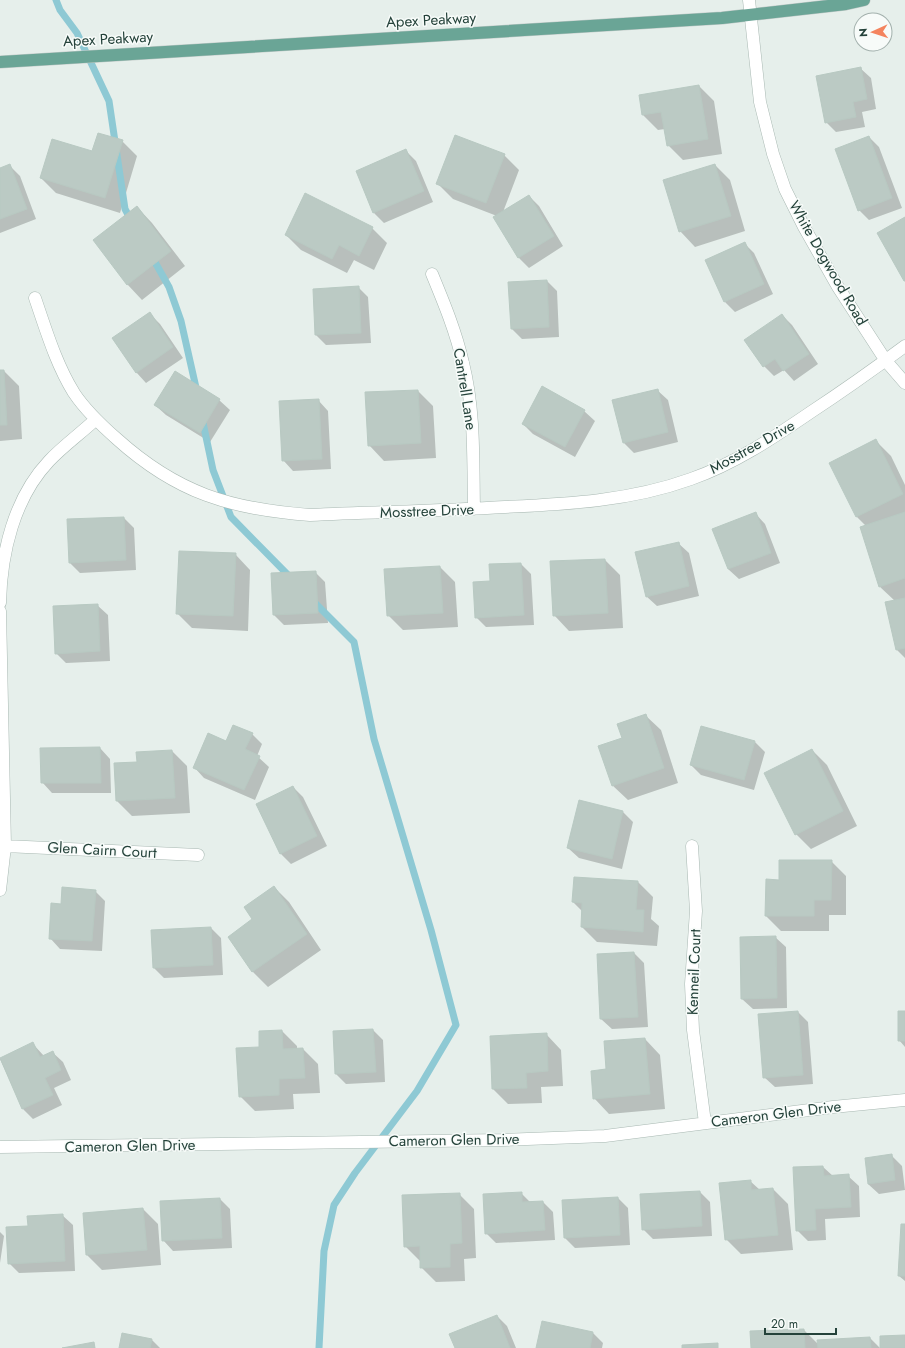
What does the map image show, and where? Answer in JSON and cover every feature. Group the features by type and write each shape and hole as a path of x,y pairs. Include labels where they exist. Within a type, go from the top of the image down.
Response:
{"main road":[{"name":"Apex Peakway","path":"0,62 751,16 846,4 864,0"}],"street":[{"name":"White Dogwood Road","path":"749,0 760,102 773,154 785,189 804,227 838,287 886,360 905,383"},
{"name":"Cantrell Lane","path":"432,274 449,314 464,363 470,405 474,509"},
{"name":"Mosstree Drive","path":"35,298 59,363 74,392 95,420 130,451 165,476 193,491 241,506 269,512 310,515 474,509 610,500 652,492 691,479 728,464 770,440 905,346"},
{"path":"0,603 1,575 8,541 27,493 36,478 50,461 95,420"},
{"path":"0,612 5,846 0,890"},
{"name":"Glen Cairn Court","path":"5,846 198,855"},
{"name":"Kenneil Court","path":"692,846 696,911 691,984 693,1030 705,1123"},
{"name":"Cameron Glen Drive","path":"0,1147 503,1140 605,1136 833,1107 905,1100"}],"building":[{"path":"861,67 867,99 853,102 856,117 825,123 816,76"},
{"path":"699,85 708,139 667,146 661,112 642,115 639,95"},
{"path":"98,133 123,140 105,198 40,178 52,139 92,151"},
{"path":"455,135 505,154 486,203 436,184"},
{"path":"869,136 892,198 858,211 835,149"},
{"path":"406,149 424,191 373,213 356,171"},
{"path":"10,164 27,209 0,219 0,168"},
{"path":"715,164 731,216 679,232 663,180"},
{"path":"305,193 373,227 359,256 339,245 332,259 285,235"},
{"path":"529,195 554,236 518,258 493,217"},
{"path":"137,206 171,251 127,285 93,240"},
{"path":"905,217 905,281 904,281 877,233"},
{"path":"745,242 764,284 724,302 705,260"},
{"path":"547,280 549,327 511,329 508,282"},
{"path":"359,286 361,333 315,335 313,289"},
{"path":"150,312 173,347 136,373 112,338"},
{"path":"782,314 809,354 783,371 775,359 763,367 744,340"},
{"path":"0,370 4,370 7,425 0,425"},
{"path":"175,371 220,399 200,433 154,405"},
{"path":"542,386 585,410 565,447 522,424"},
{"path":"658,389 668,432 623,443 612,400"},
{"path":"418,390 421,443 368,446 365,392"},
{"path":"319,399 322,459 282,461 279,401"},
{"path":"876,439 903,494 856,517 829,463"},
{"path":"756,512 771,553 728,569 712,529"},
{"path":"905,512 905,578 879,587 860,527"},
{"path":"124,517 126,560 69,563 67,519"},
{"path":"679,542 689,586 646,597 635,552"},
{"path":"179,551 236,553 233,616 176,614"},
{"path":"605,559 608,613 553,616 550,561"},
{"path":"521,563 524,615 475,618 473,582 490,581 489,564"},
{"path":"440,566 443,613 387,616 384,569"},
{"path":"316,571 318,613 273,615 271,573"},
{"path":"905,598 905,648 896,650 885,602"},
{"path":"98,604 100,651 55,654 53,606"},
{"path":"646,714 664,768 612,786 598,746 622,738 617,724"},
{"path":"233,725 253,733 245,749 260,756 244,790 193,768 208,733 226,741"},
{"path":"701,726 755,741 744,780 690,765"},
{"path":"100,747 101,783 41,783 40,748"},
{"path":"812,749 843,811 795,835 764,773"},
{"path":"172,750 175,798 116,801 114,763 137,762 136,752"},
{"path":"293,786 317,836 280,854 256,804"},
{"path":"579,800 623,811 612,859 567,848"},
{"path":"779,860 832,860 831,900 814,900 814,916 765,916 766,879 779,880"},
{"path":"574,877 638,881 636,910 644,910 643,932 581,927 582,903 572,902"},
{"path":"274,886 307,934 252,972 228,937 252,919 244,907"},
{"path":"62,887 96,890 92,941 49,939 51,903 61,904"},
{"path":"211,927 213,965 153,968 151,930"},
{"path":"776,936 777,998 741,999 740,937"},
{"path":"634,952 638,1017 600,1019 597,954"},
{"path":"798,1011 803,1075 763,1078 758,1014"},
{"path":"898,1011 905,1011 905,1041 898,1041"},
{"path":"373,1029 376,1072 335,1074 333,1031"},
{"path":"282,1030 283,1049 303,1048 305,1078 279,1079 279,1095 239,1097 236,1048 259,1047 259,1031"},
{"path":"547,1033 548,1071 526,1073 527,1088 492,1089 490,1036"},
{"path":"645,1038 650,1094 593,1099 591,1071 606,1069 604,1041"},
{"path":"33,1042 40,1057 53,1051 61,1070 45,1078 53,1095 22,1109 0,1058"},
{"path":"892,1154 895,1180 868,1184 865,1158"},
{"path":"823,1166 824,1176 849,1174 851,1207 815,1209 816,1230 796,1231 793,1167"},
{"path":"751,1180 751,1190 773,1188 778,1235 725,1240 719,1183"},
{"path":"700,1191 702,1226 642,1230 640,1194"},
{"path":"522,1192 522,1202 543,1201 545,1230 485,1234 483,1194"},
{"path":"460,1193 462,1243 450,1244 450,1267 420,1268 420,1246 404,1247 402,1195"},
{"path":"618,1197 620,1235 564,1238 562,1200"},
{"path":"220,1198 222,1238 162,1241 160,1201"},
{"path":"143,1208 147,1250 86,1255 83,1213"},
{"path":"63,1214 65,1261 8,1264 6,1227 28,1226 27,1216"},
{"path":"901,1224 905,1224 905,1276 898,1276"},
{"path":"497,1315 510,1348 455,1348 449,1334"},
{"path":"542,1321 593,1332 590,1348 536,1348"},
{"path":"804,1329 805,1348 751,1348 750,1331"},
{"path":"122,1333 152,1339 150,1348 119,1348"},
{"path":"905,1335 905,1348 880,1348 880,1336"},
{"path":"870,1337 871,1348 818,1348 817,1340"},
{"path":"94,1342 95,1348 62,1348"},
{"path":"718,1343 718,1348 682,1348 682,1345"}],"waterway":[{"path":"56,0 60,10 77,33 109,101 125,209 132,222"},
{"path":"151,255 169,287 181,321 197,392"},
{"path":"202,418 213,470 231,517 291,578"},
{"path":"311,599 354,642 374,739 431,930 456,1025 417,1091 355,1173 334,1205 324,1251 319,1348"}]}
